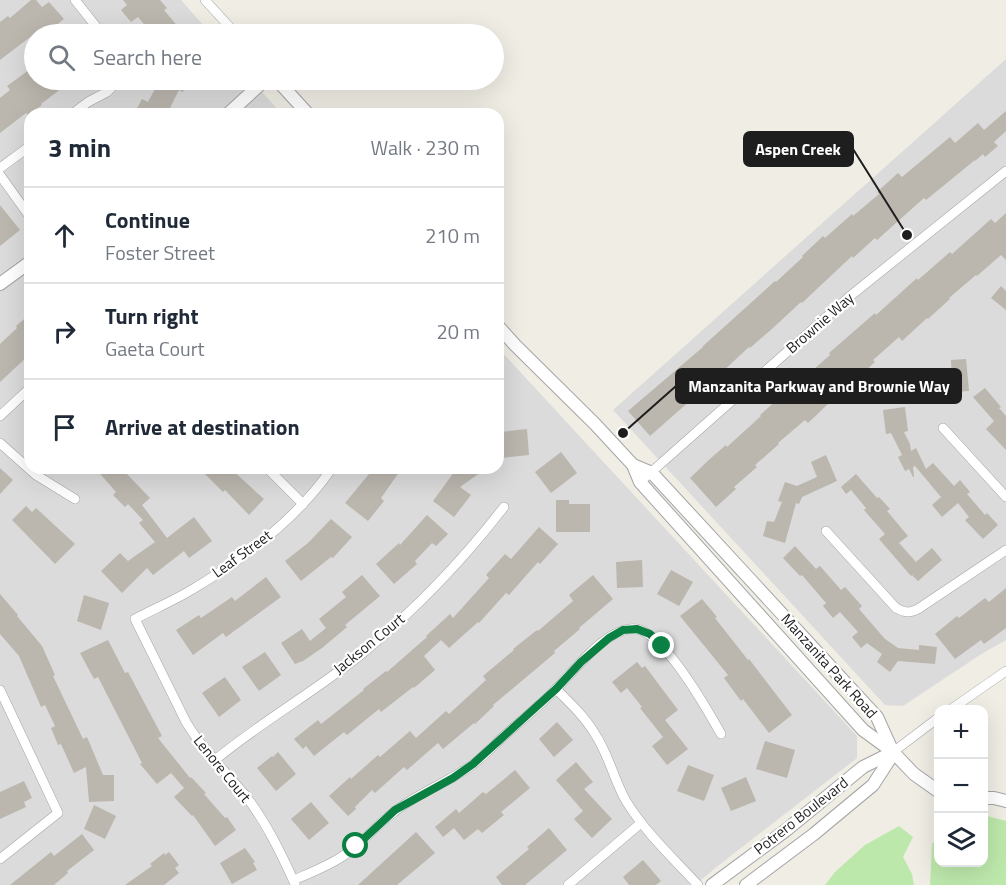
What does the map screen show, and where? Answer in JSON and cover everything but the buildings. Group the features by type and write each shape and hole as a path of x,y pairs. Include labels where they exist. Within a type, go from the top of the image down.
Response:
{"street":[{"path":"75,0 94,24"},
{"path":"205,0 227,24"},
{"path":"80,108 109,90"},
{"path":"235,108 254,90"},
{"path":"286,90 303,108"},
{"path":"0,168 24,150"},
{"name":"Brownie Way","path":"640,482 858,290 1006,171"},
{"path":"0,175 24,209"},
{"path":"0,284 24,266"},
{"name":"Manzanita Park Road","path":"504,333 633,465 640,482 862,729 893,753"},
{"path":"0,416 24,394"},
{"path":"943,428 1006,497"},
{"path":"0,443 24,465"},
{"name":"Manzanita Park Road","path":"633,465 652,472 877,717 893,753"},
{"path":"34,474 75,499"},
{"path":"273,474 303,504"},
{"name":"Leaf Street","path":"135,619 192,589 274,532 303,504 327,474"},
{"name":"Jackson Court","path":"215,760 261,724 362,653 443,578 482,536 504,507"},
{"path":"826,531 896,608 911,613 1006,550"},
{"name":"Lenore Court","path":"135,619 186,723 261,818 295,883"},
{"path":"295,883 343,856 395,810 453,778 473,764 556,689 581,662 609,638 623,630 637,629 650,634 662,646 695,689 721,734"},
{"path":"957,705 1006,671"},
{"path":"556,689 595,733 626,801 641,823 698,885"},
{"path":"0,690 58,813 0,859"},
{"name":"Potrero Boulevard","path":"712,885 785,831 863,766 893,753 934,722"},
{"path":"893,753 914,774 934,788"},
{"name":"Potrero Boulevard","path":"746,885 814,834 873,785 893,753"},
{"path":"988,798 1006,801"},
{"path":"568,885 641,823"}],"shaded area":[{"path":"0,0 181,0 202,24 24,24 24,90 260,90 277,108 24,108 24,474 504,474 504,354 857,736 857,758 695,885 0,885"},
{"path":"1006,59 1006,640 903,706 885,705 613,410"}],"green space":[{"path":"988,816 1006,821 1006,885 930,885 932,843 934,843 934,867 988,867"},
{"path":"899,826 913,837 903,857 912,874 914,885 825,885 835,872 865,845"}],"place":[{"name":"Aspen Creek","path":"907,235"},
{"name":"Manzanita Parkway and Brownie Way","path":"623,433"}],"route":[{"path":"356,846 395,810 453,778 473,764 609,638 623,630 637,629 650,634 662,646"}]}
